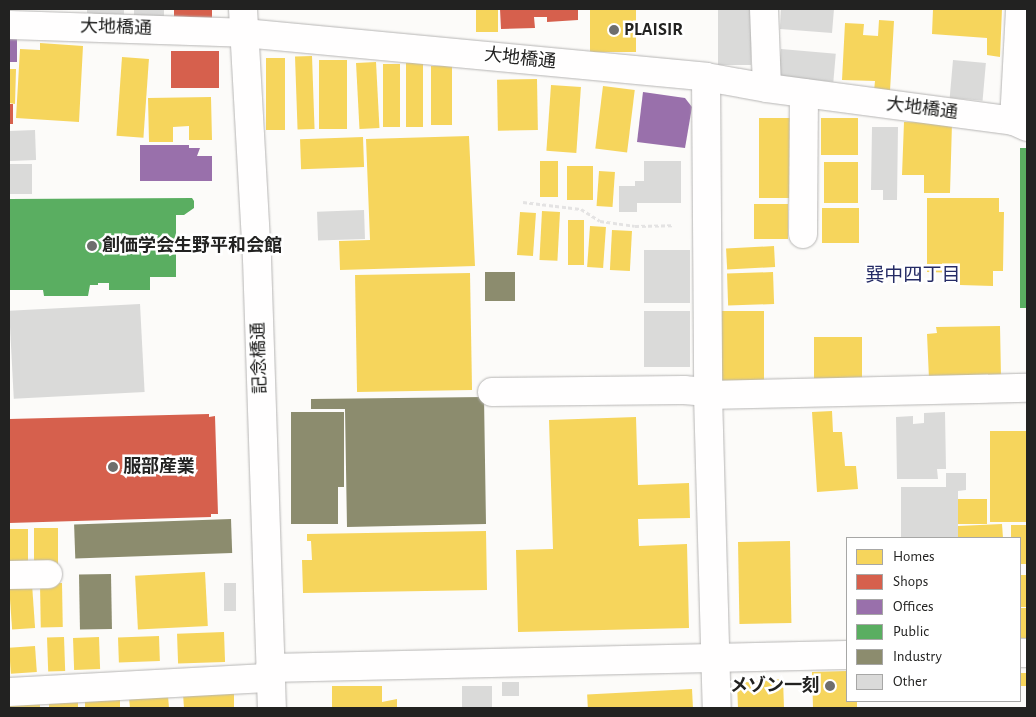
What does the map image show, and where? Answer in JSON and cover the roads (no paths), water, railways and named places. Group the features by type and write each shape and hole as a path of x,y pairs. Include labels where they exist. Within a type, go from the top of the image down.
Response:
{"street":[{"path":"764,9 767,88"},
{"path":"1020,9 1021,124"},
{"name":"大地橋通","path":"9,25 244,21 706,77 767,88 1021,124"},
{"name":"記念橋通","path":"244,21 258,259 272,708"},
{"path":"706,77 708,394 716,708"},
{"path":"803,234 804,93"},
{"path":"492,392 708,394 1027,388"},
{"path":"9,575 48,574"},
{"path":"9,692 270,673 716,656 846,655"}],"place":[{"name":"PLAISIR","path":"614,30"},
{"name":"創価学会生野平和会館","path":"92,246"},
{"name":"服部産業","path":"113,467"},
{"name":"メゾン一刻","path":"830,686"}],"district":[{"name":"巽中四丁目","path":"913,276"}]}
